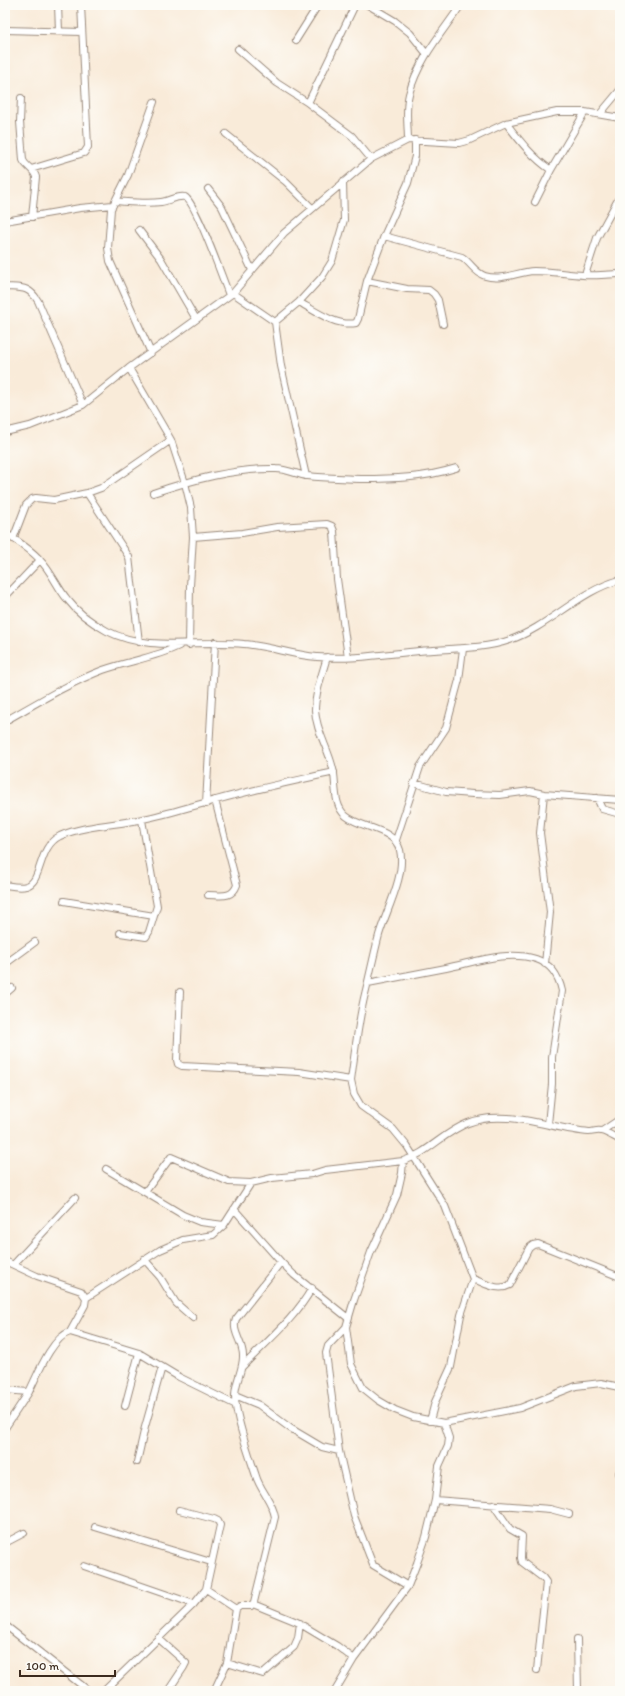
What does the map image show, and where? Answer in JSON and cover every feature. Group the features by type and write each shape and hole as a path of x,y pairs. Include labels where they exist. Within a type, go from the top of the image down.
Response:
{"street":[{"path":"58,5 59,31"},
{"path":"32,169 84,153 88,147 81,5"},
{"path":"296,40 318,5"},
{"path":"308,103 356,5"},
{"path":"368,5 395,21 410,33 426,53"},
{"path":"408,140 408,96 426,53 461,5"},
{"path":"5,30 82,32"},
{"path":"238,49 277,83 308,103 352,136 371,159"},
{"path":"600,114 620,90"},
{"path":"21,98 20,122 23,160 24,163 32,169 36,177 32,217"},
{"path":"151,353 110,261 108,248 110,215 114,203 128,175 154,102"},
{"path":"5,432 30,426 83,405 129,368 231,294 284,233 371,159 408,140 459,143 470,140 506,123 557,112 585,112 620,118"},
{"path":"535,202 551,170 585,112"},
{"path":"506,123 525,148 538,161 551,170"},
{"path":"226,134 286,182 312,208"},
{"path":"299,302 325,317 341,322 352,324 356,323 367,281 384,236 408,183 415,156 415,140"},
{"path":"275,322 299,302 322,277 332,261 344,220 343,182"},
{"path":"208,189 222,207 252,270"},
{"path":"584,275 597,238 620,196"},
{"path":"5,221 114,203 162,202 185,197 196,212 231,294 275,322 281,366 306,476"},
{"path":"139,230 161,259 196,319"},
{"path":"384,236 462,257 470,262 477,273 486,276 503,277 531,272 551,271 584,275 620,274"},
{"path":"367,281 407,289 429,290 438,300 443,324"},
{"path":"5,287 27,289 33,292 83,405"},
{"path":"129,368 171,440 185,483 191,508 193,537 189,645"},
{"path":"14,539 26,506 32,499 54,500 87,493 101,488 171,440"},
{"path":"154,492 185,483 239,471 269,469 290,470 306,476 336,479 388,479 435,474 456,468"},
{"path":"87,493 129,557 139,642"},
{"path":"193,537 242,533 277,527 327,524 332,526 334,531 337,579 348,657"},
{"path":"5,533 40,560 67,600 84,616 105,630 124,639 139,642 180,645 215,642 266,646 299,654 326,657 348,657 463,649 508,641 526,633 581,598 620,580"},
{"path":"5,597 40,560"},
{"path":"206,804 215,642"},
{"path":"5,721 59,691 103,670 163,654 180,645"},
{"path":"430,1421 435,1402 451,1368 461,1315 473,1279 445,1206 393,1129 361,1106 354,1094 351,1080 368,982 379,935 399,874 400,851 396,840 420,767 446,728 459,680 463,649"},
{"path":"326,657 316,696 315,712 318,727 334,772 338,804 345,816 356,823 385,834 396,840"},
{"path":"5,885 25,887 31,884 35,880 43,854 50,843 60,836 76,831 142,820 206,804 215,800 334,772"},
{"path":"414,783 446,792 500,795 530,791 544,794 620,800"},
{"path":"544,794 540,833 550,912 545,964"},
{"path":"597,798 602,809 620,814"},
{"path":"208,895 230,894 234,892 237,885 215,800"},
{"path":"120,933 146,937 149,932 157,903 142,820"},
{"path":"64,901 154,916"},
{"path":"5,964 34,942"},
{"path":"368,982 493,958 520,956 537,960 545,964 560,981 562,991 552,1057 552,1084 548,1124"},
{"path":"5,994 12,988"},
{"path":"180,992 178,1064 182,1066 300,1072 351,1080"},
{"path":"145,1192 170,1157 229,1182 251,1183 272,1178 312,1174 325,1170 403,1161 414,1158 453,1130 469,1122 503,1118 548,1124 589,1132 602,1131 620,1119"},
{"path":"602,1131 620,1140"},
{"path":"403,1161 397,1195 371,1252 346,1327 351,1364 363,1388 378,1400 395,1410 430,1421 444,1423 520,1408 576,1386 602,1383 620,1388"},
{"path":"106,1169 191,1219 224,1225"},
{"path":"70,1332 86,1298 144,1259 183,1240 213,1235 224,1225 251,1183"},
{"path":"14,1264 75,1198"},
{"path":"234,1209 281,1262 348,1318"},
{"path":"473,1279 498,1288 504,1288 510,1285 529,1248 533,1244 538,1244 620,1277"},
{"path":"144,1259 160,1277 176,1303 193,1318"},
{"path":"5,1261 37,1276 81,1292 86,1298"},
{"path":"253,1604 275,1517 274,1509 256,1478 236,1405 236,1386 242,1367 243,1347 234,1323 281,1262"},
{"path":"242,1367 293,1315 305,1301 312,1288"},
{"path":"346,1327 328,1346 326,1353 339,1451 354,1516 373,1565 408,1586"},
{"path":"5,1428 57,1342 65,1333 70,1332 139,1353 162,1367 236,1405"},
{"path":"125,1406 139,1353"},
{"path":"137,1462 162,1367"},
{"path":"5,1390 28,1392"},
{"path":"235,1395 259,1404 290,1428 322,1447 339,1451"},
{"path":"335,1691 354,1659 408,1586 426,1537 435,1500 440,1466 448,1446 449,1438 444,1423"},
{"path":"435,1500 550,1509 569,1514"},
{"path":"493,1504 510,1529 522,1536 522,1562 544,1578 546,1582 537,1670"},
{"path":"104,1691 194,1604 206,1589 211,1562 220,1530 218,1521 179,1510"},
{"path":"95,1527 211,1562"},
{"path":"5,1544 24,1533"},
{"path":"84,1566 194,1604"},
{"path":"206,1589 236,1609"},
{"path":"214,1691 227,1663 236,1609 240,1606 251,1606 253,1604 300,1623 337,1646 354,1659"},
{"path":"227,1663 263,1674 294,1647 298,1638 300,1623"},
{"path":"5,1625 90,1691"},
{"path":"158,1638 186,1663 168,1691"},
{"path":"577,1638 578,1691"}]}
